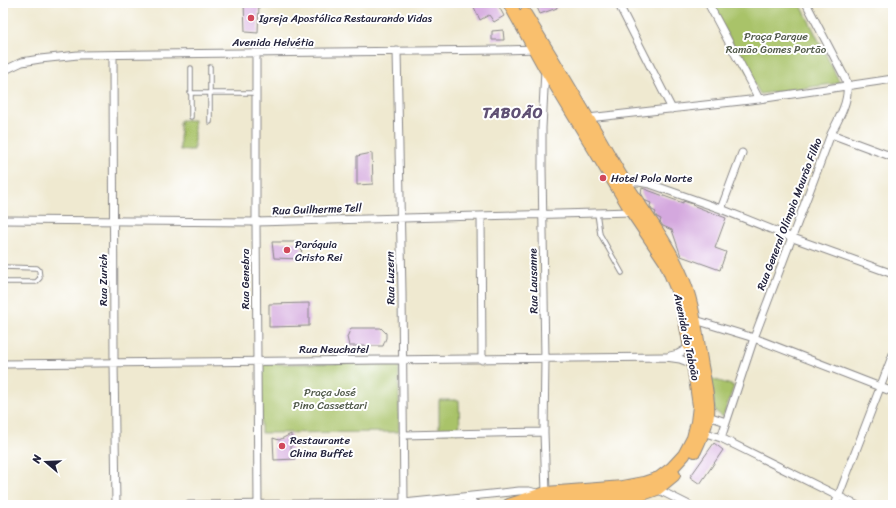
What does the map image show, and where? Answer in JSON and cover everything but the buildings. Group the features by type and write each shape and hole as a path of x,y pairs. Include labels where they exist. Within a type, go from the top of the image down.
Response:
{"main road":[{"name":"Avenida do Taboão","path":"509,505 542,498 624,487 659,478 672,468 684,454 692,438 697,422 699,406 690,347 688,294 680,272 665,243 625,182 588,118 540,47 517,4"},
{"name":"Avenida do Taboão","path":"540,47 545,68 632,212 665,261 680,300 689,318 706,387 708,416 704,432 695,451 684,466 657,489 637,496 626,497 575,500 542,498"}],"street":[{"path":"618,3 672,109"},
{"path":"708,3 759,99"},
{"path":"806,3 843,74 847,86"},
{"name":"Avenida Helvétia","path":"3,71 22,62 78,55 256,54 540,47"},
{"name":"Rua Luzern","path":"397,51 403,360 404,504"},
{"name":"Rua Genebra","path":"256,54 258,505"},
{"name":"Rua Zurich","path":"113,55 116,505"},
{"name":"Rua Lausanne","path":"542,498 545,358 542,128 545,68"},
{"path":"588,118 759,99 893,79"},
{"name":"Rua General Olímpio Mourão Filho","path":"720,438 754,338 831,134 842,112 847,86"},
{"path":"831,134 893,157"},
{"path":"721,208 742,153"},
{"path":"625,182 650,184 721,208 793,238 893,274"},
{"name":"Rua Guilherme Tell","path":"3,220 256,222 632,212"},
{"path":"481,216 482,360"},
{"path":"689,318 754,338 893,392"},
{"name":"Rua Neuchatel","path":"666,358 678,354 690,347"},
{"path":"835,505 893,354"},
{"name":"Rua Neuchatel","path":"3,364 482,360 545,358 666,358 680,359 693,364"},
{"path":"708,416 726,422"},
{"path":"403,435 544,432"},
{"path":"704,432 720,438 856,505"},
{"path":"657,489 689,505"},
{"path":"189,505 404,504 520,491 529,491 542,498"},
{"path":"462,498 477,505"}],"lane":[{"path":"210,67 210,122"},
{"path":"191,68 191,117"},
{"path":"190,93 256,93"},
{"path":"597,213 600,234 622,272"},
{"path":"3,267 37,268 39,270 40,278 36,282 4,282"}],"green space":[{"name":"Praça Parque Ramão Gomes Portão","path":"710,3 800,3 840,83 760,94"},
{"path":"180,120 194,120 194,150 180,150"},
{"name":"Praça José Pino Cassettari","path":"399,363 399,432 261,433 261,364"},
{"path":"710,378 734,386 723,417 715,411"},
{"path":"439,400 459,400 460,432 439,432"}],"place":[{"name":"Igreja Apostólica Restaurando Vidas","path":"251,18"},
{"name":"Hotel Polo Norte","path":"603,178"},
{"name":"Paróquia Cristo Rei","path":"287,250"},
{"name":"Restaurante China Buffet","path":"282,446"}],"district":[{"name":"TABOÃO","path":"513,113"}]}
